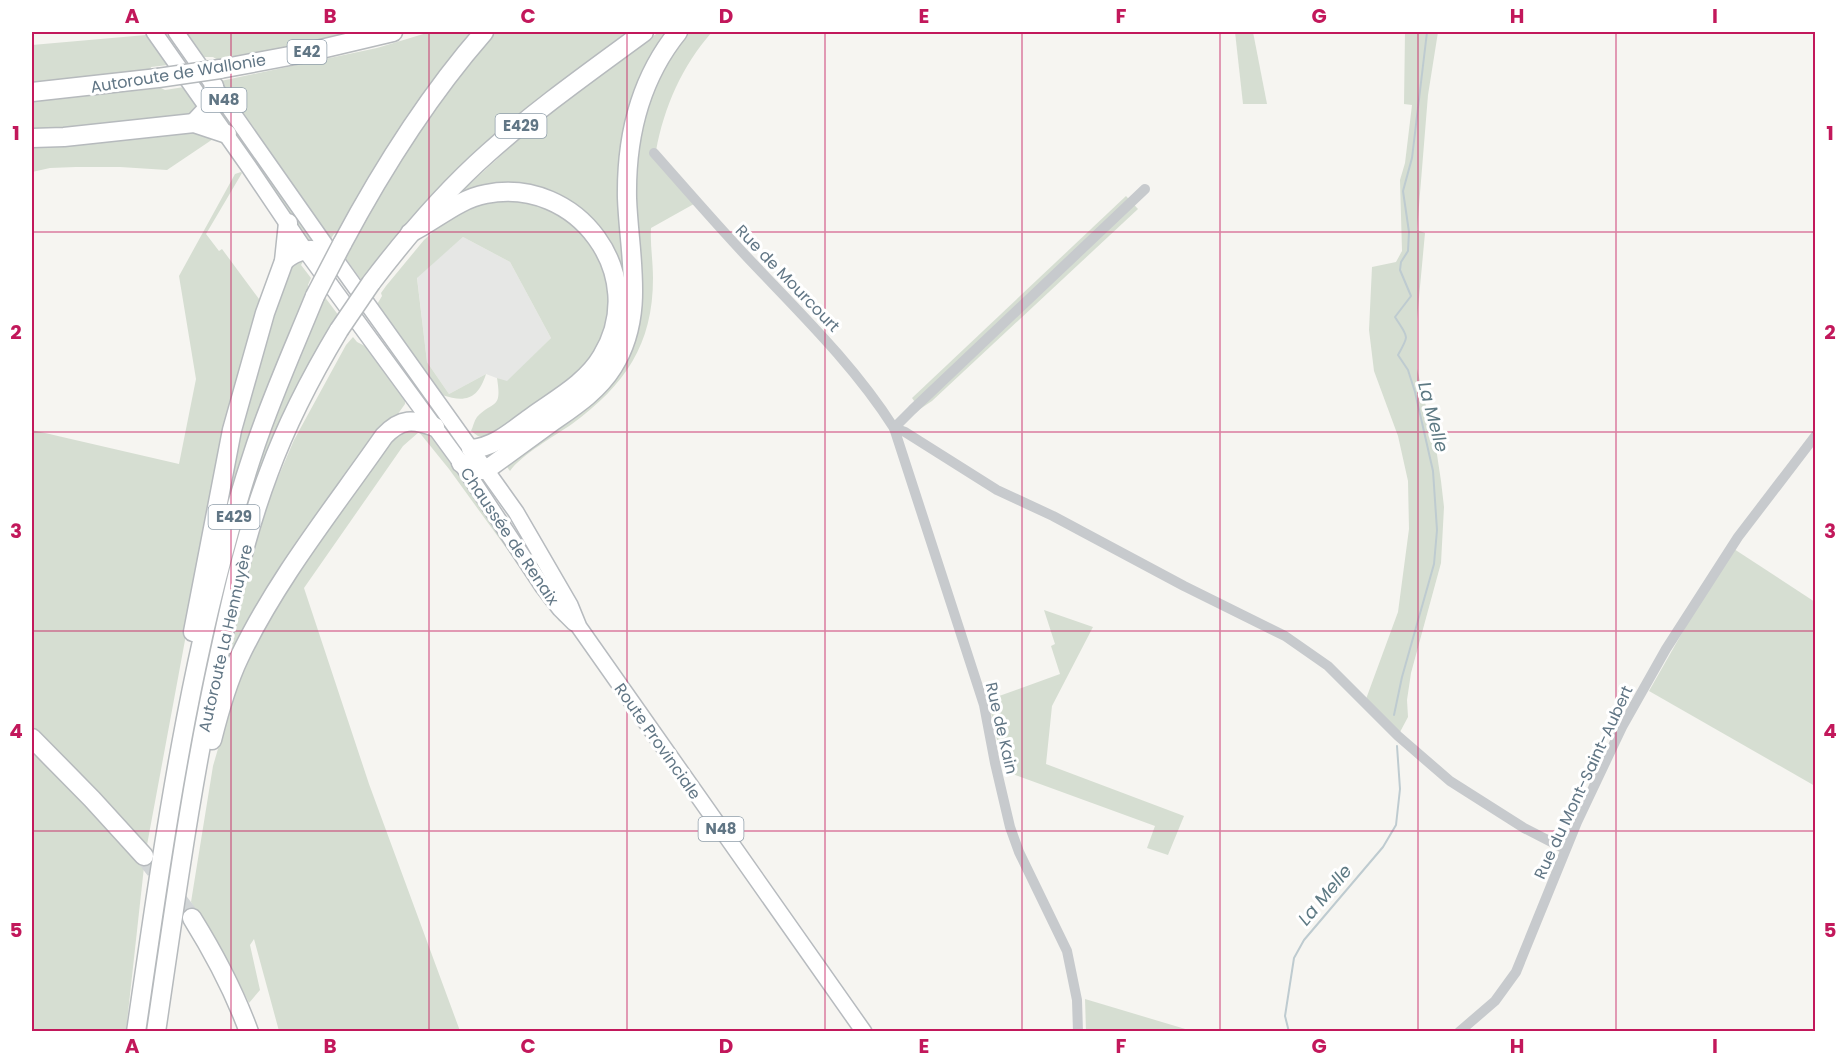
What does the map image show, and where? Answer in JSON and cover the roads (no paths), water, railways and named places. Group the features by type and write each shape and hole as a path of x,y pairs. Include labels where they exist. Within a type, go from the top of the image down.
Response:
{"highway":[{"name":"Autoroute de Wallonie","path":"32,92 158,78 217,78 300,54 393,32"},
{"name":"Autoroute La Hennuyère","path":"156,1032 184,842 207,708 228,615 252,524 269,471 306,388 339,330 370,283 410,233 448,191 488,153 574,83 644,32"},
{"path":"410,233 429,224 465,200 486,194 525,192 546,197 567,208 598,238 610,259 617,302 613,332 603,354 578,384 494,444 466,456 474,470 486,470 586,398 613,368 624,346 631,327 634,283 627,199 630,139 648,80 678,32"},
{"name":"Autoroute La Hennuyère","path":"136,1032 181,747 210,609 256,444 336,248 425,107 482,35"},
{"path":"194,123 208,108 217,78"},
{"path":"32,138 64,137 194,123 227,134"},
{"path":"181,747 178,721 222,475 249,365 284,261 288,223"},
{"path":"284,261 291,254 305,250 336,248"},
{"path":"184,842 197,816 205,771 228,688 238,660 258,621 293,565 392,428 411,421 435,427"},
{"path":"32,738 144,856"},
{"path":"192,918 228,979 249,1032"}],"main road":[{"name":"Chaussée de Renaix","path":"154,32 227,134 305,250 435,427 466,456"},
{"name":"Chaussée de Renaix","path":"176,32 217,78 336,248 466,456 543,587 560,609 579,627"},
{"name":"Chaussée de Renaix","path":"486,470 529,532 570,605 579,627"},
{"name":"Route Provinciale","path":"579,627 864,1032"}],"street":[{"name":"Rue de Mourcourt","path":"654,153 722,231 829,342 873,396 894,428"},
{"path":"1144,189 894,428 905,432 997,490 1053,516 1285,636 1328,666 1398,736 1450,781 1524,828 1565,849"},
{"name":"Rue de Kain","path":"894,428 984,705 1010,828 1019,852 1067,951 1077,1000 1078,1032"},
{"name":"Rue du Mont-Saint-Aubert","path":"1459,1032 1495,1001 1516,972 1565,849 1622,727 1666,649 1738,537 1815,435"}],"waterway":[{"name":"La Melle","path":"1394,715 1402,677 1434,564 1437,530 1433,471 1415,392 1408,370 1398,355 1406,336 1395,317 1411,296 1400,270 1401,262 1408,251 1409,232 1403,191 1412,158 1427,32"},
{"name":"La Melle","path":"1289,1032 1285,1016 1294,958 1304,940 1383,847 1396,825 1400,789 1397,746"}],"tunnel":[{"path":"144,856 192,918"}]}
